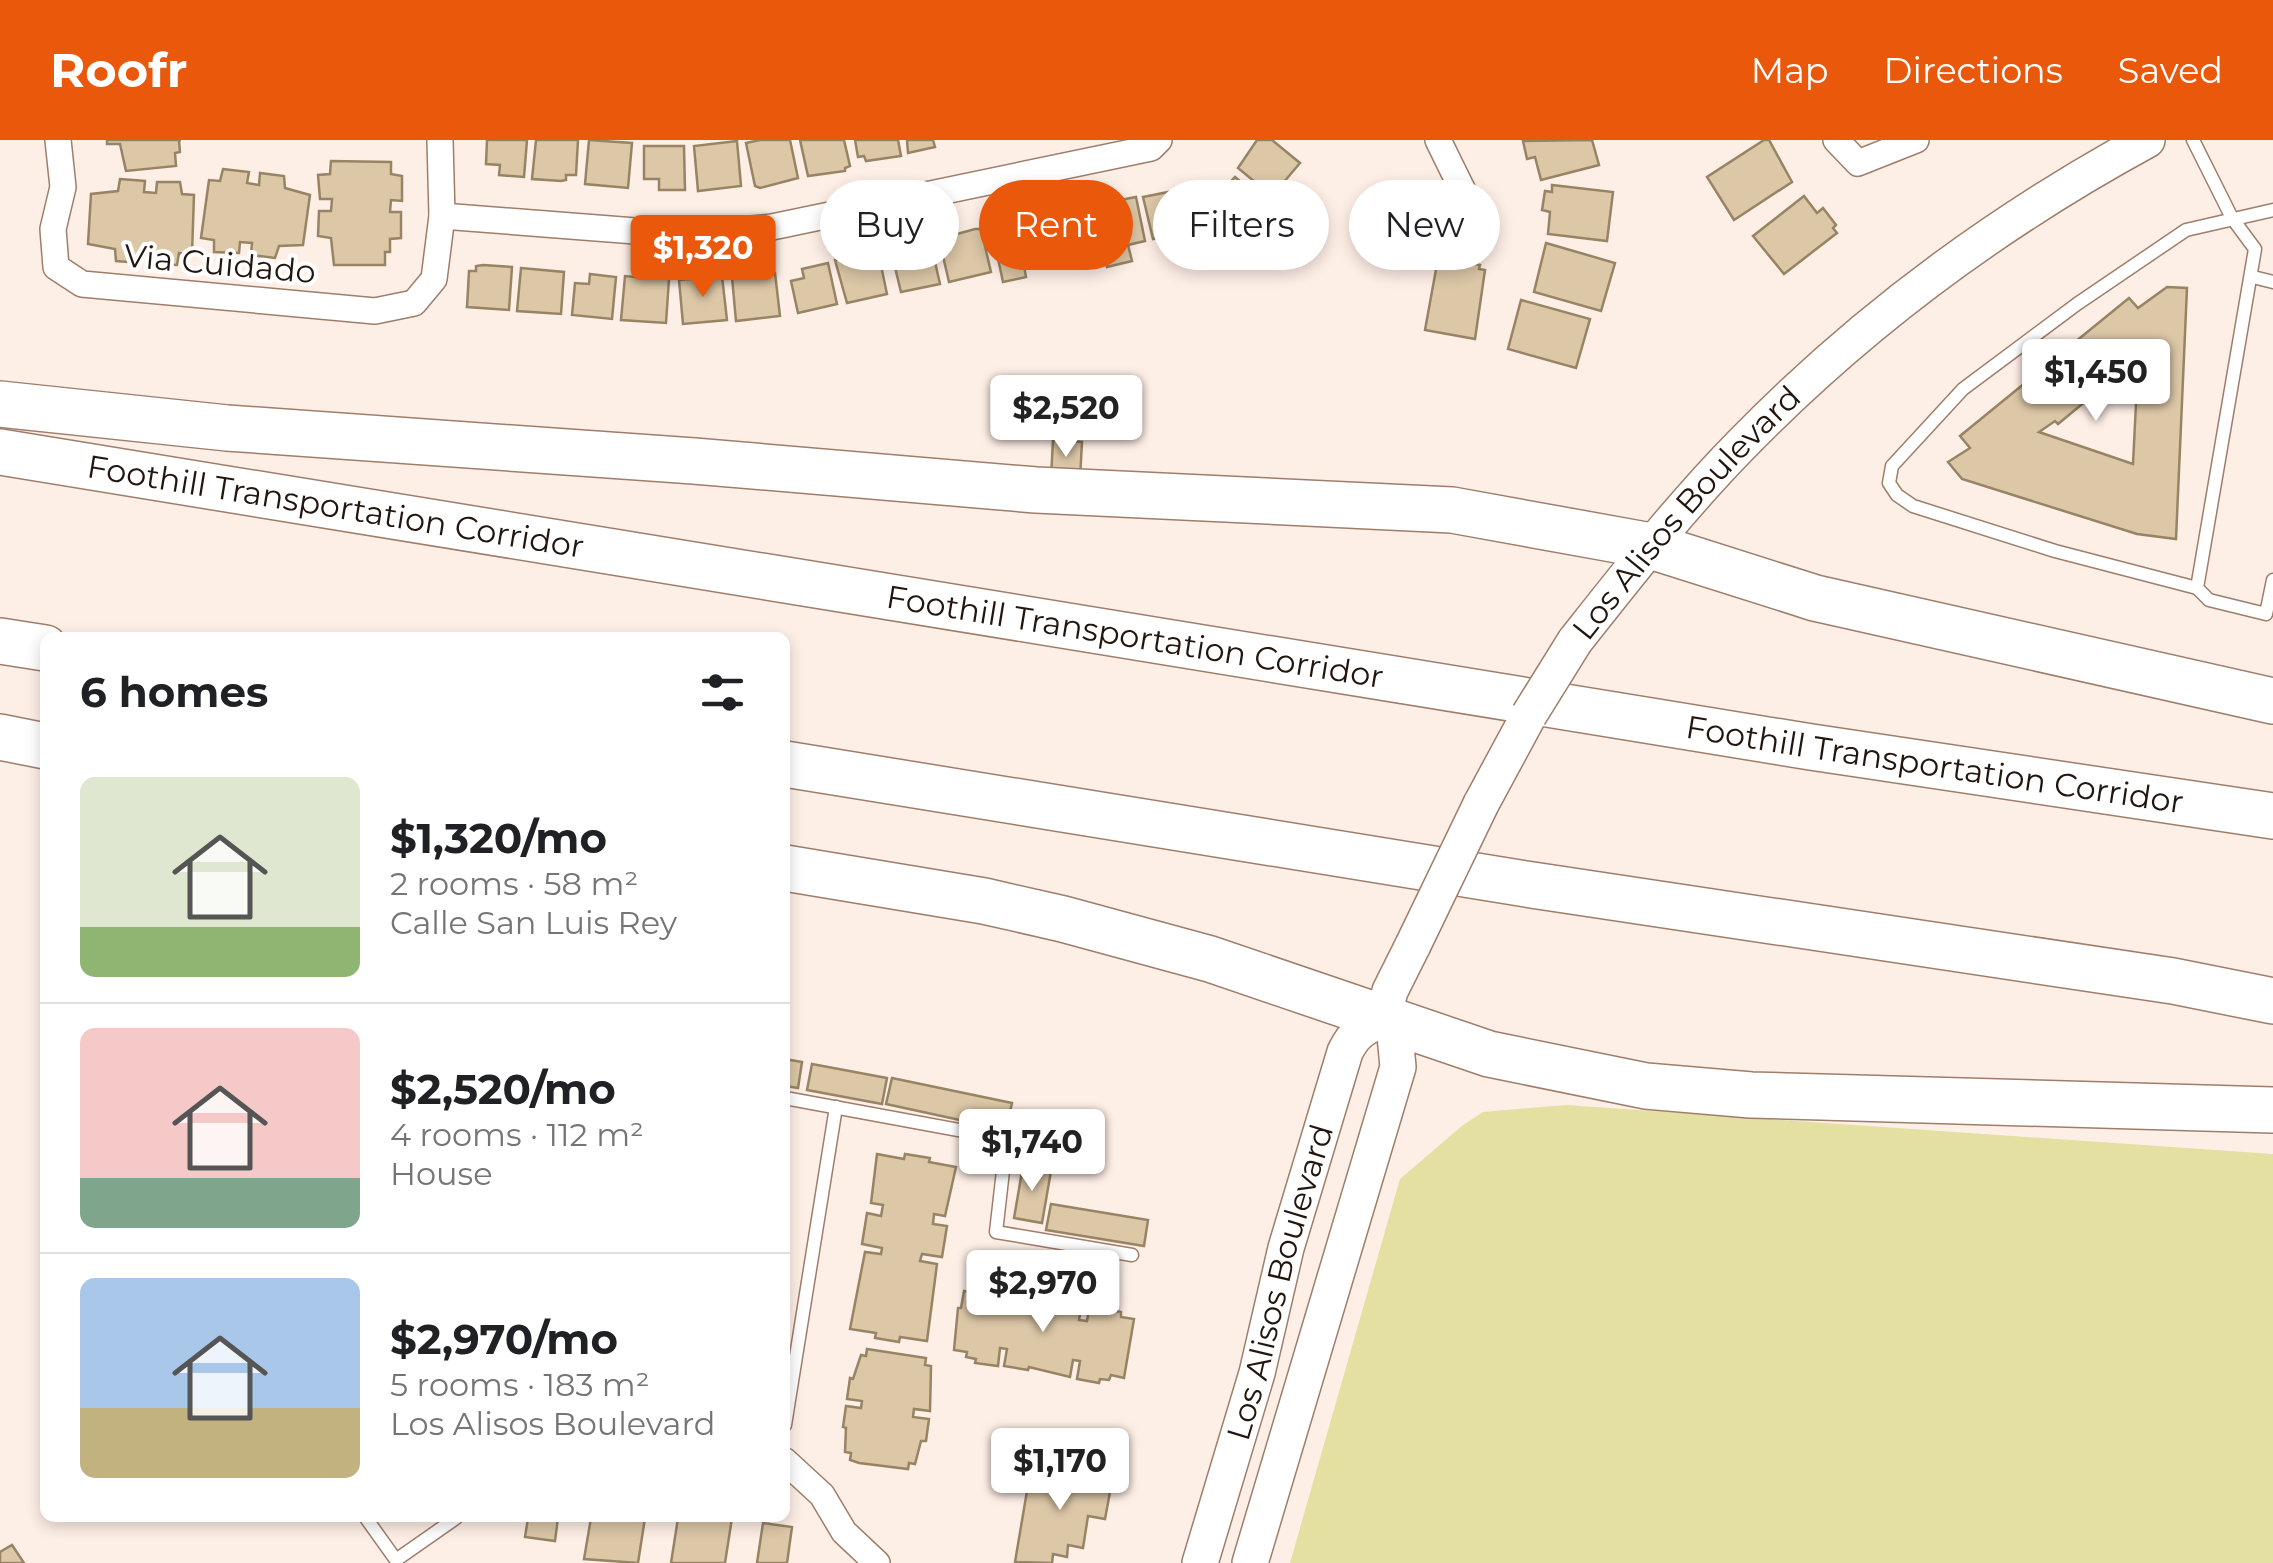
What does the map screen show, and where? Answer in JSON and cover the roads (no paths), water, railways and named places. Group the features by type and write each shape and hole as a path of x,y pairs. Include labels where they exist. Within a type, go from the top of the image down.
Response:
{"highway":[{"path":"0,404 227,428 674,459 1036,490 1452,510 1651,546 1815,598 2273,701"},
{"name":"Foothill Transportation Corridor","path":"0,452 1811,747 2273,816"},
{"path":"0,642 40,647"},
{"path":"0,737 40,745"},
{"path":"790,765 1513,882 2173,981 2273,1001"},
{"path":"790,869 1062,919 1210,960 1489,1054 1646,1086 1751,1095 2273,1110"}],"main road":[{"name":"Los Alisos Boulevard","path":"1383,1020 1390,991 1529,715 1575,641 1651,546 1740,446 1861,335 1963,254 2034,205 2146,140"},
{"name":"Los Alisos Boulevard","path":"1200,1563 1257,1373 1286,1248 1345,1052 1352,1037 1383,1020"},
{"name":"Los Alisos Boulevard","path":"1250,1563 1398,1067 1395,1035 1383,1020"}],"street":[{"name":"Via Cuidado","path":"58,140 63,187 53,229 56,267 82,284 375,311 414,304 434,278 442,216"},
{"path":"440,140 442,216 687,235 772,226 1155,144"},
{"path":"1438,140 1458,180"},
{"path":"1836,140 1858,164 1916,140"},
{"path":"790,1466 822,1495 844,1532 877,1563"},
{"path":"844,1532 847,1563"}],"lane":[{"path":"2194,140 2232,218 2256,249 2198,588"},
{"path":"2273,210 2186,230 2077,304 1963,390 1892,466 1888,482 1913,506 2054,551 2198,588 2209,600 2270,615 2273,580"},
{"path":"2253,278 2273,282"},
{"path":"790,1099 992,1136 1004,1162 996,1232 1132,1255"},
{"path":"790,1393 836,1107"},
{"path":"369,1522 397,1561 451,1522"}]}
